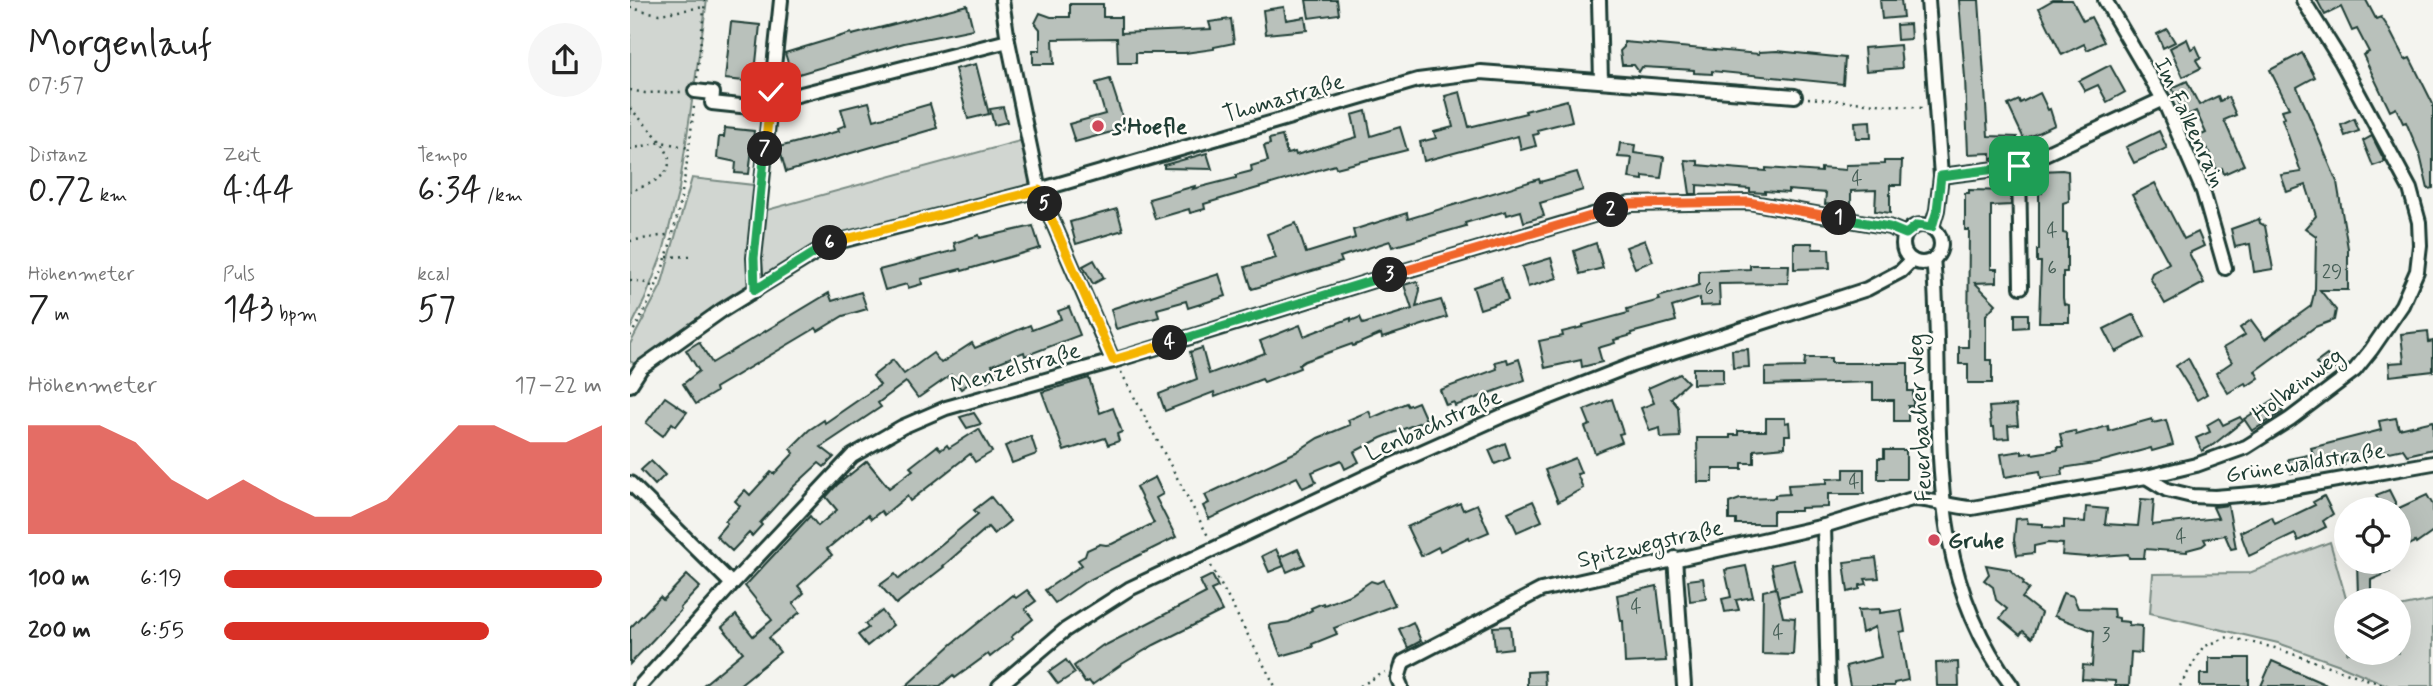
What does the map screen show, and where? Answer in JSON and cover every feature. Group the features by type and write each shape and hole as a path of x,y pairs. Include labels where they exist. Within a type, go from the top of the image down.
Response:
{"street":[{"path":"755,290 754,258 780,0"},
{"path":"1002,0 1039,190 1113,360"},
{"path":"1599,0 1601,81"},
{"name":"Feuerbacher Weg","path":"1928,0 1941,176 1932,227 1938,233 1941,247 1933,259 1938,446 1944,504 1956,578 1986,649 2012,686"},
{"name":"Im Falkenrain","path":"2105,0 2163,99 2203,191 2225,268"},
{"name":"Holbeinweg","path":"1944,504 1957,508 1972,508 2146,477 2196,465 2246,447 2290,419 2354,370 2363,360 2402,305 2417,271 2419,222 2410,189 2342,61 2303,0"},
{"path":"695,91 713,93 712,103 770,106 1008,41"},
{"name":"Thomastraße","path":"630,385 641,368 721,312 829,244 1039,190 1418,80 1481,72 1794,96"},
{"path":"1941,176 2019,166 2163,99"},
{"path":"2019,166 2021,288"},
{"name":"Menzelstraße","path":"640,686 852,456 902,427 946,408 1630,204 1748,202 1889,227 1906,234"},
{"path":"1932,227 1917,225 1906,234 1903,248 1912,260 1926,262 1933,259"},
{"name":"Lenbachstraße","path":"999,686 1065,630 1129,589 1502,416 1632,366 1867,289 1901,271 1912,260"},
{"name":"Grünewaldstraße","path":"2146,477 2167,490 2192,496 2215,497 2264,493 2433,463"},
{"path":"630,482 732,584"},
{"name":"Spitzwegstraße","path":"1403,662 1541,590 1824,526 1912,499 1944,504"},
{"path":"1824,526 1828,686"},
{"path":"1675,558 1684,686"},
{"path":"1401,686 1398,679 1403,662"}],"path":[{"path":"630,336 656,288 673,234 689,148 705,0"},
{"path":"630,8 659,15 704,7"},
{"path":"630,90 645,93 695,91"},
{"path":"1794,96 1937,109"},
{"path":"630,108 662,142 669,157 666,172 654,183 630,191"},
{"path":"630,149 662,142 689,148"},
{"path":"630,241 673,234"},
{"path":"667,257 690,256"},
{"path":"630,280 656,288"},
{"path":"1126,379 1209,537 1199,542 1275,686"},
{"path":"2180,686 2203,647 2228,637 2275,648 2386,686"},
{"path":"1360,686 1403,662"}],"shaded area":[{"path":"630,0 707,0 679,189 663,252 630,329"},
{"path":"1027,139 1039,190 829,244 641,368 630,361 630,344 661,286 692,178 762,186 760,212"},
{"path":"2330,542 2334,556 2334,574 2339,574 2343,588 2334,588 2334,663 2278,643 2150,613 2153,574 2249,573"},
{"path":"2433,600 2433,686 2389,686 2340,665 2411,665 2411,605"}],"building":[{"path":"1306,0 1337,0 1339,14 1309,18"},
{"path":"1880,0 1901,0 1903,17 1882,19"},
{"path":"1959,0 1979,0 1988,136 2017,137 2017,152 2003,154 2003,157 1991,159 1991,153 1968,154"},
{"path":"2053,0 2072,0 2083,21 2091,17 2104,42 2087,50 2084,44 2062,55 2039,8"},
{"path":"2317,0 2366,0 2376,19 2381,17 2388,27 2405,60 2410,58 2433,104 2433,188 2428,189 2420,155 2406,122 2403,123 2396,108 2390,111 2363,55 2369,52 2357,29 2352,31 2341,7 2325,15"},
{"path":"1070,4 1103,4 1103,17 1121,17 1121,33 1211,29 1209,22 1231,19 1234,43 1185,53 1136,53 1136,63 1118,63 1117,38 1053,39 1054,64 1033,64 1033,50 1040,50 1040,29 1035,23 1040,13 1051,17 1070,17"},
{"path":"967,5 973,29 904,43 792,76 785,53 851,33 852,35"},
{"path":"1284,7 1286,20 1305,17 1307,30 1266,34 1263,10"},
{"path":"731,22 760,25 754,82 725,79"},
{"path":"1910,24 1911,39 1897,40 1896,25"},
{"path":"2167,29 2175,42 2163,48 2157,34"},
{"path":"2187,39 2191,49 2196,46 2201,57 2196,60 2201,68 2183,77 2170,48"},
{"path":"1624,42 1759,54 1777,51 1845,58 1843,84 1712,71 1712,74 1694,73 1694,70 1642,67 1639,72 1634,65 1622,65 1620,51"},
{"path":"1900,45 1902,68 1866,71 1864,48"},
{"path":"2302,53 2315,77 2297,87 2337,182 2348,248 2348,290 2320,290 2336,310 2334,320 2315,327 2255,371 2259,378 2228,393 2216,373 2232,362 2223,348 2245,335 2240,328 2251,320 2265,339 2311,306 2315,289 2316,236 2305,228 2316,216 2306,185 2287,192 2281,175 2301,172 2282,119 2285,118 2282,110 2289,108 2270,70"},
{"path":"976,64 989,114 968,119 955,69"},
{"path":"2110,65 2125,92 2107,102 2098,85 2085,91 2079,81"},
{"name":"s'Hoefle","path":"1110,79 1126,128 1075,142 1069,124 1105,114 1096,83"},
{"path":"2187,81 2199,105 2218,96 2220,101 2228,97 2236,115 2224,120 2244,165 2224,174 2222,168 2217,170 2207,148 2201,151 2195,138 2206,133 2196,111 2185,116 2172,88"},
{"path":"1460,92 1469,127 1567,100 1572,121 1537,130 1538,134 1533,135 1536,146 1521,150 1518,136 1424,161 1420,142 1436,138 1434,132 1453,127 1445,96"},
{"path":"2040,93 2048,110 2050,109 2055,125 2024,139 2008,105 2019,100 2020,103"},
{"path":"869,102 874,120 930,104 937,128 786,172 779,147 839,131 838,128 846,125 841,109"},
{"path":"1003,107 1007,122 994,125 990,109"},
{"path":"1366,111 1371,136 1400,127 1407,150 1336,168 1335,165 1204,204 1205,209 1190,213 1189,209 1155,219 1149,199 1236,178 1236,175 1252,171 1251,166 1268,161 1264,146 1270,144 1269,139 1282,136 1287,154 1295,152 1296,155 1357,137 1352,115"},
{"path":"2354,119 2359,131 2345,136 2341,125"},
{"path":"1870,121 1871,138 1856,138 1855,122"},
{"path":"725,128 754,131 749,174 735,173 736,162 717,158 719,137 724,137"},
{"path":"2159,131 2167,148 2134,163 2126,147"},
{"path":"2372,136 2385,162 2373,166 2363,141"},
{"path":"1620,143 1635,145 1634,153 1664,157 1661,178 1629,178 1632,158 1618,157"},
{"path":"1207,153 1212,169 1164,168 1164,165"},
{"path":"1685,160 1698,161 1698,165 1729,168 1821,172 1821,168 1846,170 1846,165 1902,161 1901,185 1890,185 1890,213 1875,211 1876,190 1851,191 1851,208 1835,208 1835,205 1825,204 1826,193 1788,190 1788,193 1765,193 1750,192 1750,189 1697,185 1697,194 1690,194"},
{"path":"2041,171 2068,171 2069,201 2063,203 2063,233 2067,234 2067,272 2063,272 2063,298 2064,304 2069,305 2069,322 2039,322 2041,262 2037,262 2037,250 2039,193 2042,193"},
{"path":"1577,172 1583,190 1540,203 1544,216 1524,222 1521,211 1507,215 1506,211 1465,223 1466,226 1392,247 1390,241 1340,257 1342,262 1252,289 1245,267 1276,258 1267,234 1296,223 1306,253 1355,238 1353,230 1407,213 1408,219 1539,179 1540,182"},
{"path":"2155,183 2184,239 2198,232 2204,246 2189,253 2204,283 2165,304 2150,278 2152,273 2169,263 2132,195"},
{"path":"1969,190 2011,191 2011,205 1991,206 1991,269 1997,269 1997,282 1975,283 1996,304 1986,315 1986,360 1992,360 1992,383 1968,383 1968,364 1959,364 1959,347 1968,347 1969,230 1965,230 1965,193 1969,193"},
{"path":"1117,209 1123,230 1076,244 1070,222"},
{"path":"2259,219 2265,226 2273,269 2254,272 2250,244 2235,247 2231,229"},
{"path":"1033,226 1040,248 962,271 961,269 921,279 922,284 908,288 907,284 885,290 879,270 956,250 954,243 979,235 980,238"},
{"path":"1645,240 1653,261 1635,268 1626,247"},
{"path":"1596,243 1603,268 1580,274 1574,251"},
{"path":"1794,243 1812,243 1813,249 1829,249 1830,268 1794,269"},
{"path":"1551,258 1557,278 1528,287 1522,267"},
{"path":"1094,260 1104,278 1093,284 1083,266"},
{"path":"1750,265 1789,265 1788,283 1719,284 1720,305 1700,306 1700,298 1672,307 1676,321 1631,333 1632,335 1614,340 1615,343 1598,348 1602,362 1582,367 1581,360 1545,368 1539,341 1563,336 1562,332 1628,313 1627,309 1699,285 1699,271 1750,269"},
{"path":"1219,274 1226,296 1188,308 1186,301 1157,309 1159,317 1116,329 1111,309"},
{"path":"1501,278 1508,300 1480,309 1473,287"},
{"path":"1417,281 1420,290 1416,307 1441,300 1447,317 1382,338 1381,334 1305,361 1299,365 1300,368 1264,382 1262,379 1215,397 1214,392 1165,411 1159,394 1197,379 1190,352 1202,348 1209,374 1265,353 1260,341 1300,325 1304,336 1351,318 1351,321 1360,317 1363,324 1412,309 1404,285"},
{"path":"861,292 867,309 843,316 818,331 816,328 715,388 716,392 696,404 683,384 699,371 686,350 699,342 712,363 829,293 832,301"},
{"path":"1069,307 1080,335 1025,356 1024,352 992,365 998,374 987,381 983,374 961,389 951,375 918,398 906,382 878,403 881,407 821,447 834,457 824,467 819,463 791,489 760,523 762,525 752,536 749,533 732,551 716,536 727,523 725,521 740,506 735,501 745,490 750,495 771,472 774,474 794,453 790,449 809,430 824,420 825,423 880,385 873,376 893,360 904,374 933,353 941,363 972,343 975,348 1030,325 1032,330 1061,319 1058,311"},
{"path":"2015,314 2028,314 2028,327 2015,328"},
{"path":"2134,314 2145,337 2116,352 2104,329"},
{"path":"2428,331 2429,342 2433,341 2433,371 2390,376 2389,363 2404,362 2401,334"},
{"path":"1748,349 1749,367 1733,368 1732,350"},
{"path":"2327,355 2336,367 2325,376 2316,363"},
{"path":"1805,358 1831,358 1831,363 1908,363 1908,391 1913,391 1913,406 1908,406 1908,421 1894,421 1894,400 1873,400 1873,382 1765,385 1765,368 1804,367"},
{"path":"2188,358 2207,394 2197,400 2176,366"},
{"path":"1507,359 1508,363 1519,359 1525,380 1455,406 1454,402 1446,405 1440,390 1497,369 1495,362"},
{"path":"1693,368 1723,368 1723,383 1693,384"},
{"path":"1680,374 1688,382 1671,398 1678,407 1680,437 1661,438 1660,428 1650,431 1641,408 1654,403 1648,388"},
{"path":"1089,378 1100,413 1113,408 1122,432 1117,434 1119,441 1108,445 1105,438 1064,451 1042,392"},
{"path":"665,397 687,412 676,426 672,423 663,436 646,423"},
{"path":"1612,399 1623,433 1619,434 1622,442 1595,453 1585,427 1590,425 1584,410"},
{"path":"2275,399 2283,412 2252,431 2244,419"},
{"path":"1418,402 1426,420 1354,452 1359,462 1345,469 1341,460 1312,472 1316,482 1303,488 1297,477 1209,519 1203,506 1209,503 1205,495 1296,452 1318,438 1350,425 1348,420 1369,411 1372,418 1406,403 1408,406"},
{"path":"2016,405 2018,425 2008,426 2009,438 1995,439 1989,407"},
{"path":"974,413 981,424 967,428 960,417"},
{"path":"2240,417 2243,421 2202,451 2196,438 2210,432 2207,425 2219,418 2223,425"},
{"path":"1766,418 1785,418 1785,423 1789,422 1790,435 1785,435 1785,447 1754,450 1754,463 1742,463 1742,469 1713,469 1713,482 1698,482 1697,438 1730,438 1730,435 1738,435 1738,431 1766,431"},
{"path":"2396,418 2399,429 2433,421 2433,449 2407,455 2403,449 2343,462 2344,465 2291,473 2288,459 2313,454 2311,448 2381,430 2379,421"},
{"path":"2152,419 2153,423 2166,420 2173,445 2062,468 2063,475 2041,478 2040,471 2005,477 2001,454 2022,451 2022,454 2032,454 2058,450 2057,447 2063,447 2060,434 2075,431 2076,435 2108,426 2109,431"},
{"path":"979,429 992,452 975,462 970,454 910,501 907,496 884,515 881,511 871,519 868,515 827,549 832,555 798,586 804,593 793,603 800,612 769,638 780,652 738,686 702,686 743,652 722,627 736,615 753,636 772,620 745,586 810,516 818,526 837,510 826,497 837,485 867,461 889,488 913,470 910,467 937,446 941,450 947,445 949,448"},
{"path":"1031,436 1037,454 1012,463 1005,446"},
{"path":"1505,443 1510,458 1495,464 1489,450"},
{"path":"1884,450 1906,450 1906,479 1878,479 1878,458 1884,458"},
{"path":"1575,458 1581,473 1577,474 1583,488 1558,502 1545,470"},
{"path":"651,461 665,475 655,485 641,470"},
{"path":"1844,469 1864,469 1864,494 1828,494 1828,507 1773,511 1773,524 1736,524 1736,520 1729,520 1729,503 1740,499 1775,498 1775,495 1789,494 1788,485 1827,483 1827,479 1844,478"},
{"path":"1155,477 1163,494 1156,498 1176,537 1085,582 1055,603 1045,590 1082,565 1078,560 1085,556 1087,550 1100,544 1112,544 1154,523 1136,487"},
{"path":"2389,490 2392,497 2377,497 2376,495"},
{"path":"2427,495 2433,505 2433,532 2416,544 2411,544 2411,502"},
{"path":"2324,496 2333,514 2323,521 2326,527 2298,541 2295,534 2249,556 2240,532 2272,517 2275,524 2315,505 2313,502"},
{"path":"991,497 1010,521 994,534 988,527 944,567 896,604 880,585 895,574 899,579 978,514 974,510"},
{"path":"2141,499 2154,500 2152,525 2218,518 2213,507 2228,505 2236,548 2231,549 2225,535 2204,539 2206,543 2187,552 2145,549 2144,558 2129,558 2128,554 2087,557 2062,555 2063,544 2048,543 2034,546 2034,553 2017,555 2014,540 2016,519 2027,518 2028,523 2064,528 2064,520 2085,522 2086,507 2107,509 2105,524 2138,526"},
{"path":"1533,501 1542,521 1517,532 1508,512"},
{"path":"1460,503 1463,510 1477,504 1489,532 1470,540 1469,537 1440,551 1438,547 1421,556 1407,527"},
{"path":"1276,549 1284,566 1269,572 1262,556"},
{"path":"1298,549 1305,564 1287,572 1280,557"},
{"path":"1876,558 1879,578 1865,579 1867,584 1848,592 1844,562"},
{"path":"1793,560 1801,592 1778,597 1771,565"},
{"path":"1986,565 2009,569 2029,589 2022,598 2041,613 2032,638 2023,631 2020,635 2000,618 2007,609 1996,600 1993,587 1984,580 1989,574"},
{"path":"1746,566 1753,597 1736,600 1739,610 1725,612 1722,599 1731,597 1725,570"},
{"path":"2357,574 2385,574 2371,580 2371,588 2358,588"},
{"path":"687,575 700,587 630,664 630,628 660,597 663,600"},
{"path":"1212,575 1218,587 1211,590 1222,611 1154,645 1092,685 1089,681 1085,683 1074,666 1103,645 1206,593 1200,581"},
{"path":"1703,578 1706,599 1690,601 1688,580"},
{"path":"1383,580 1395,605 1334,628 1337,634 1312,644 1313,647 1281,656 1269,625 1289,622 1312,610 1311,608 1352,594 1371,581 1377,583"},
{"path":"1657,586 1666,661 1625,663 1623,621 1617,595"},
{"path":"1776,588 1783,617 1795,618 1793,655 1762,654 1763,591"},
{"path":"1027,590 1036,601 1025,609 1033,619 1011,637 1013,639 990,657 988,654 940,686 906,686 952,644 1013,595 1016,598"},
{"path":"2063,593 2073,596 2078,608 2113,609 2114,617 2119,618 2119,621 2142,626 2141,653 2131,652 2129,686 2115,686 2115,681 2082,679 2083,665 2092,666 2094,631 2054,616"},
{"path":"1880,609 1880,613 1901,610 1905,631 1900,632 1908,680 1894,683 1894,686 1850,686 1846,666 1881,657 1875,627 1862,633 1858,610"},
{"path":"882,611 893,625 867,646 858,635 868,628 865,624"},
{"path":"1413,622 1421,641 1408,648 1399,629"},
{"path":"1510,626 1512,648 1495,650 1493,627"},
{"path":"2209,658 2249,658 2249,686 2200,686 2200,674 2209,674"},
{"path":"1066,660 1075,673 1058,684 1049,672"},
{"path":"2272,661 2288,668 2329,686 2261,686"},
{"path":"1958,662 1959,686 1937,686 1936,663"},
{"path":"1544,671 1545,686 1527,686 1527,672"}],"place":[{"name":"s'Hoefle","path":"1098,126"},
{"name":"Gruhe","path":"1934,540"}],"route":[{"path":"771,92 754,258 755,290 829,244 1039,190 1113,360 1630,204 1748,202 1889,227 1906,234 1910,228 1917,225 1932,227 1941,176 2019,166"}]}
